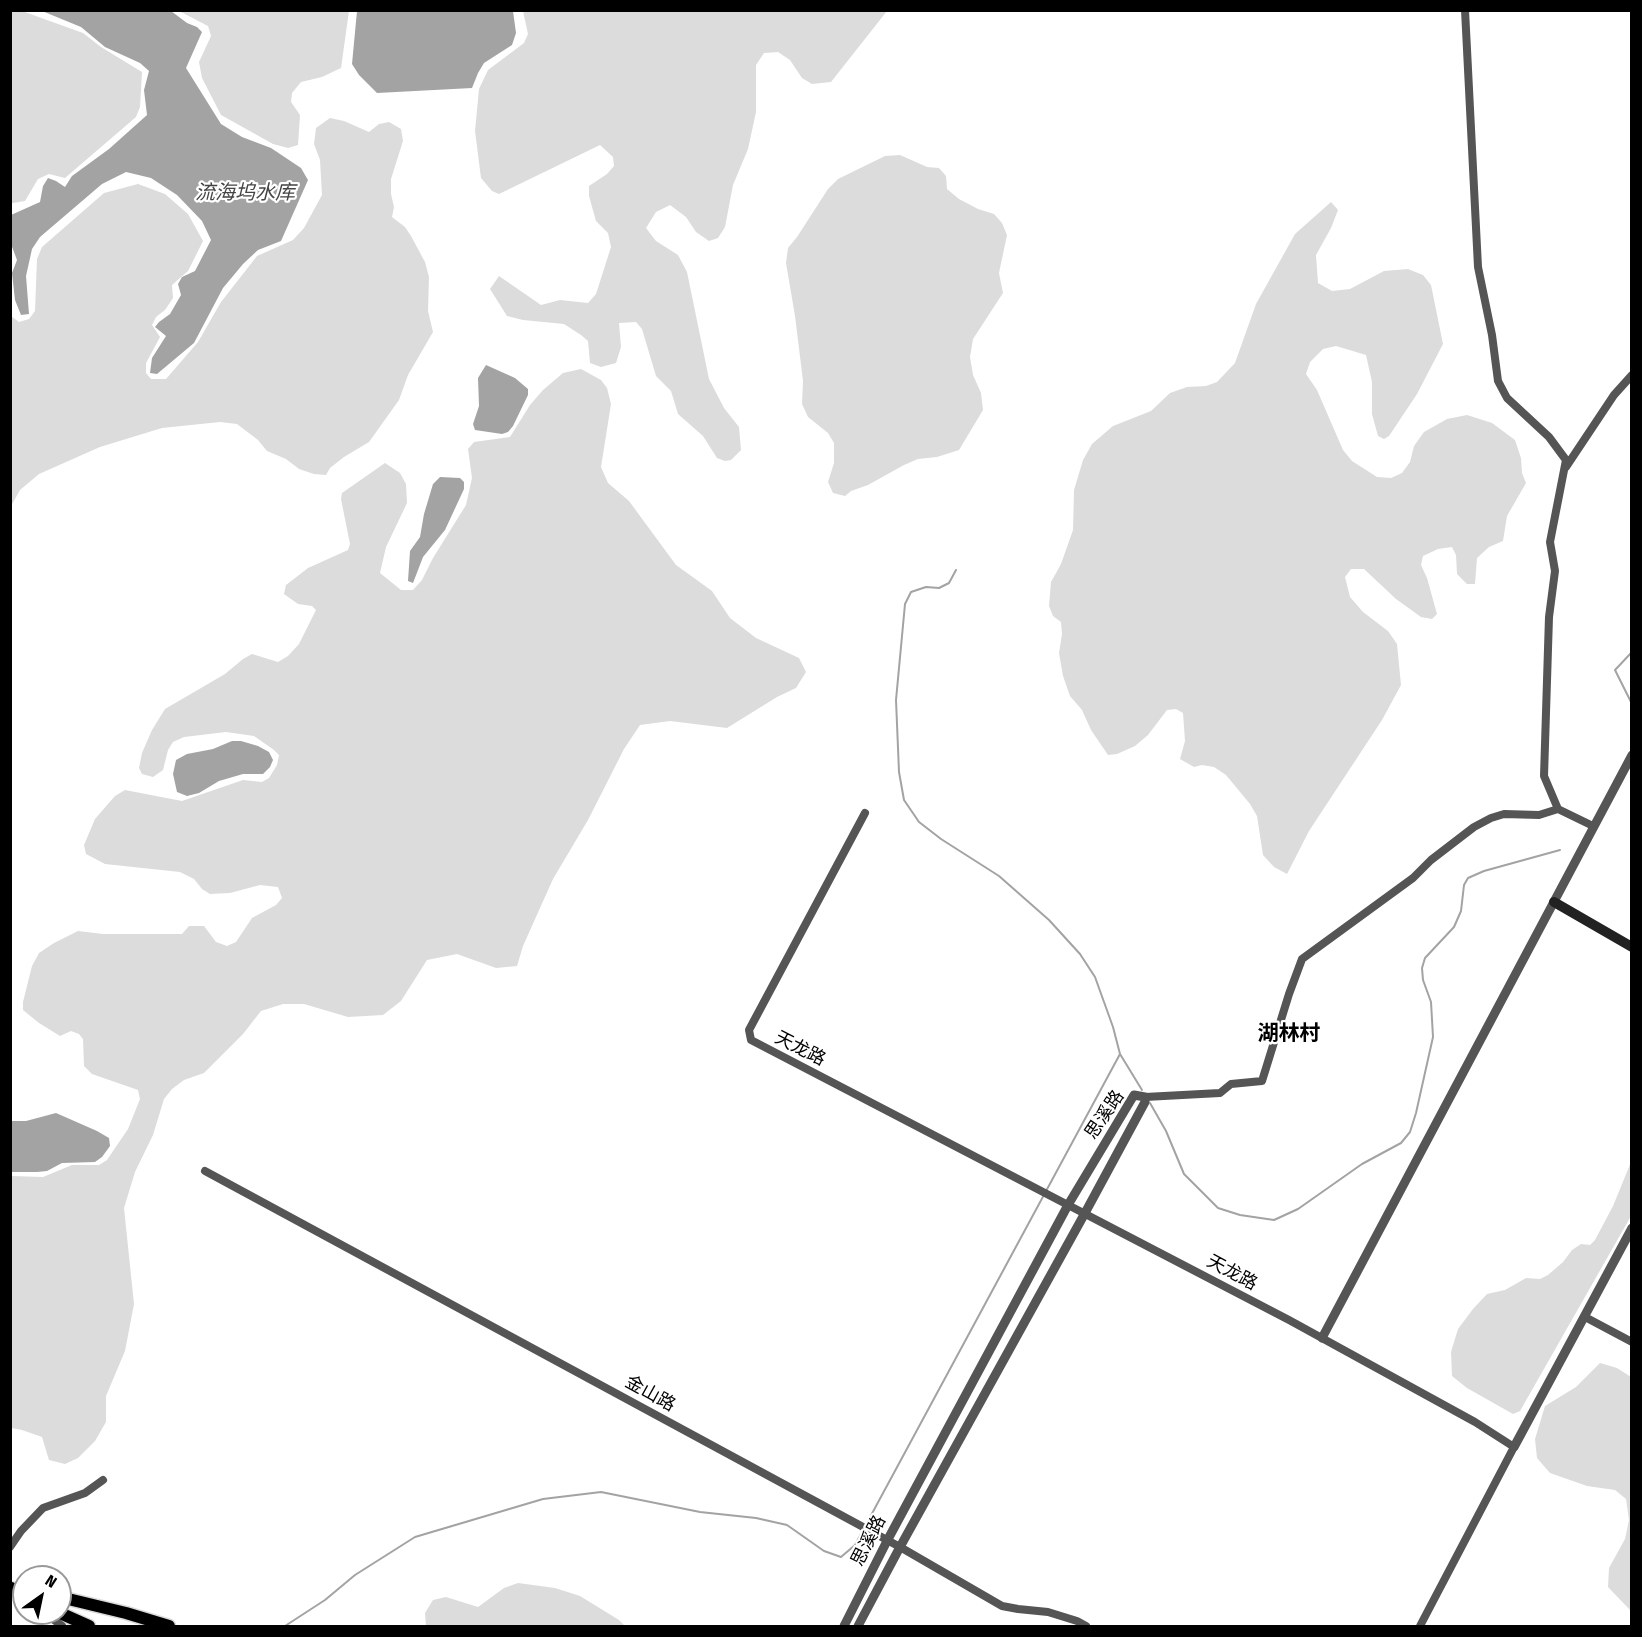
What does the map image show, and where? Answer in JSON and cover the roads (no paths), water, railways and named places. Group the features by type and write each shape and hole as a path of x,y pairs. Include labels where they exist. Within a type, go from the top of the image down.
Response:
{"main road":[{"path":"1554,902 1632,946"},
{"path":"72,1600 169,1626"},
{"path":"72,1618 89,1626"}],"street":[{"path":"1465,10 1478,267 1492,335 1498,381 1507,398 1549,437 1566,460 1550,542 1555,571 1549,617 1544,776 1558,809 1593,826"},
{"path":"1565,469 1614,395 1632,375"},
{"path":"1322,1338 1396,1194 1632,755"},
{"path":"1145,1097 1220,1093 1231,1084 1262,1080 1302,959 1413,878 1431,860 1474,827 1504,814 1539,815 1558,809"},
{"name":"天龙路","path":"865,813 749,1030 751,1040 1322,1338 1475,1422 1514,1447"},
{"name":"思溪路","path":"844,1626 887,1540 1068,1205 1134,1095 1145,1097 1145,1102 1085,1213 858,1626"},
{"name":"金山路","path":"205,1171 860,1525 1002,1605 1018,1610 1048,1612 1086,1626"},
{"path":"1420,1626 1632,1228"},
{"path":"1585,1317 1632,1342"},
{"path":"10,1547 21,1530 43,1508 85,1493 103,1480"}],"water":[{"name":"流海坞水库","path":"42,11 171,11 187,23 197,27 202,32 186,68 221,124 242,137 271,148 301,168 308,180 281,241 258,250 243,264 223,288 194,343 157,374 150,373 152,358 166,336 155,327 170,314 181,295 178,284 182,277 195,271 211,240 202,221 177,195 151,178 126,172 102,184 40,237 32,249 26,276 29,314 21,315 15,300 12,273 17,260 11,244 11,215 40,202 43,186 48,178 65,187 72,176 109,149 147,115 144,90 149,71 140,63 105,47 81,27"},
{"path":"357,11 513,11 516,33 512,45 484,63 472,88 377,93 359,75 352,64"},
{"path":"486,365 515,378 528,389 528,395 513,426 508,432 502,434 475,430 473,424 479,406 478,378"},
{"path":"440,477 460,478 464,482 464,489 445,530 423,557 413,583 408,581 410,551 420,537 433,484"},
{"path":"232,741 258,746 269,752 273,760 270,767 263,774 243,774 219,781 199,793 187,796 177,792 173,774 176,760 187,754 213,749"},
{"path":"56,1113 109,1138 110,1146 95,1162 62,1163 47,1171 11,1172 11,1121 26,1121"}],"waterway":[{"path":"956,570 949,583 939,588 926,587 911,592 905,604 896,700 899,772 904,800 919,822 999,876 1049,920 1080,954 1095,977 1120,1054 1142,1090"},
{"path":"1632,652 1615,670 1632,704"},
{"path":"1150,1103 1166,1131 1184,1174 1218,1208 1240,1215 1274,1220 1298,1209 1362,1164 1401,1143 1410,1132 1433,1037 1431,1002 1423,980 1422,968 1425,958 1454,927 1461,911 1464,885 1468,878 1484,871 1560,850"},
{"path":"285,1626 325,1600 355,1575 415,1537 543,1499 601,1492 700,1512 756,1518 787,1525 824,1551 841,1557 855,1545 1120,1054"}],"district":[{"name":"湖林村","path":"1289,1034"}]}
